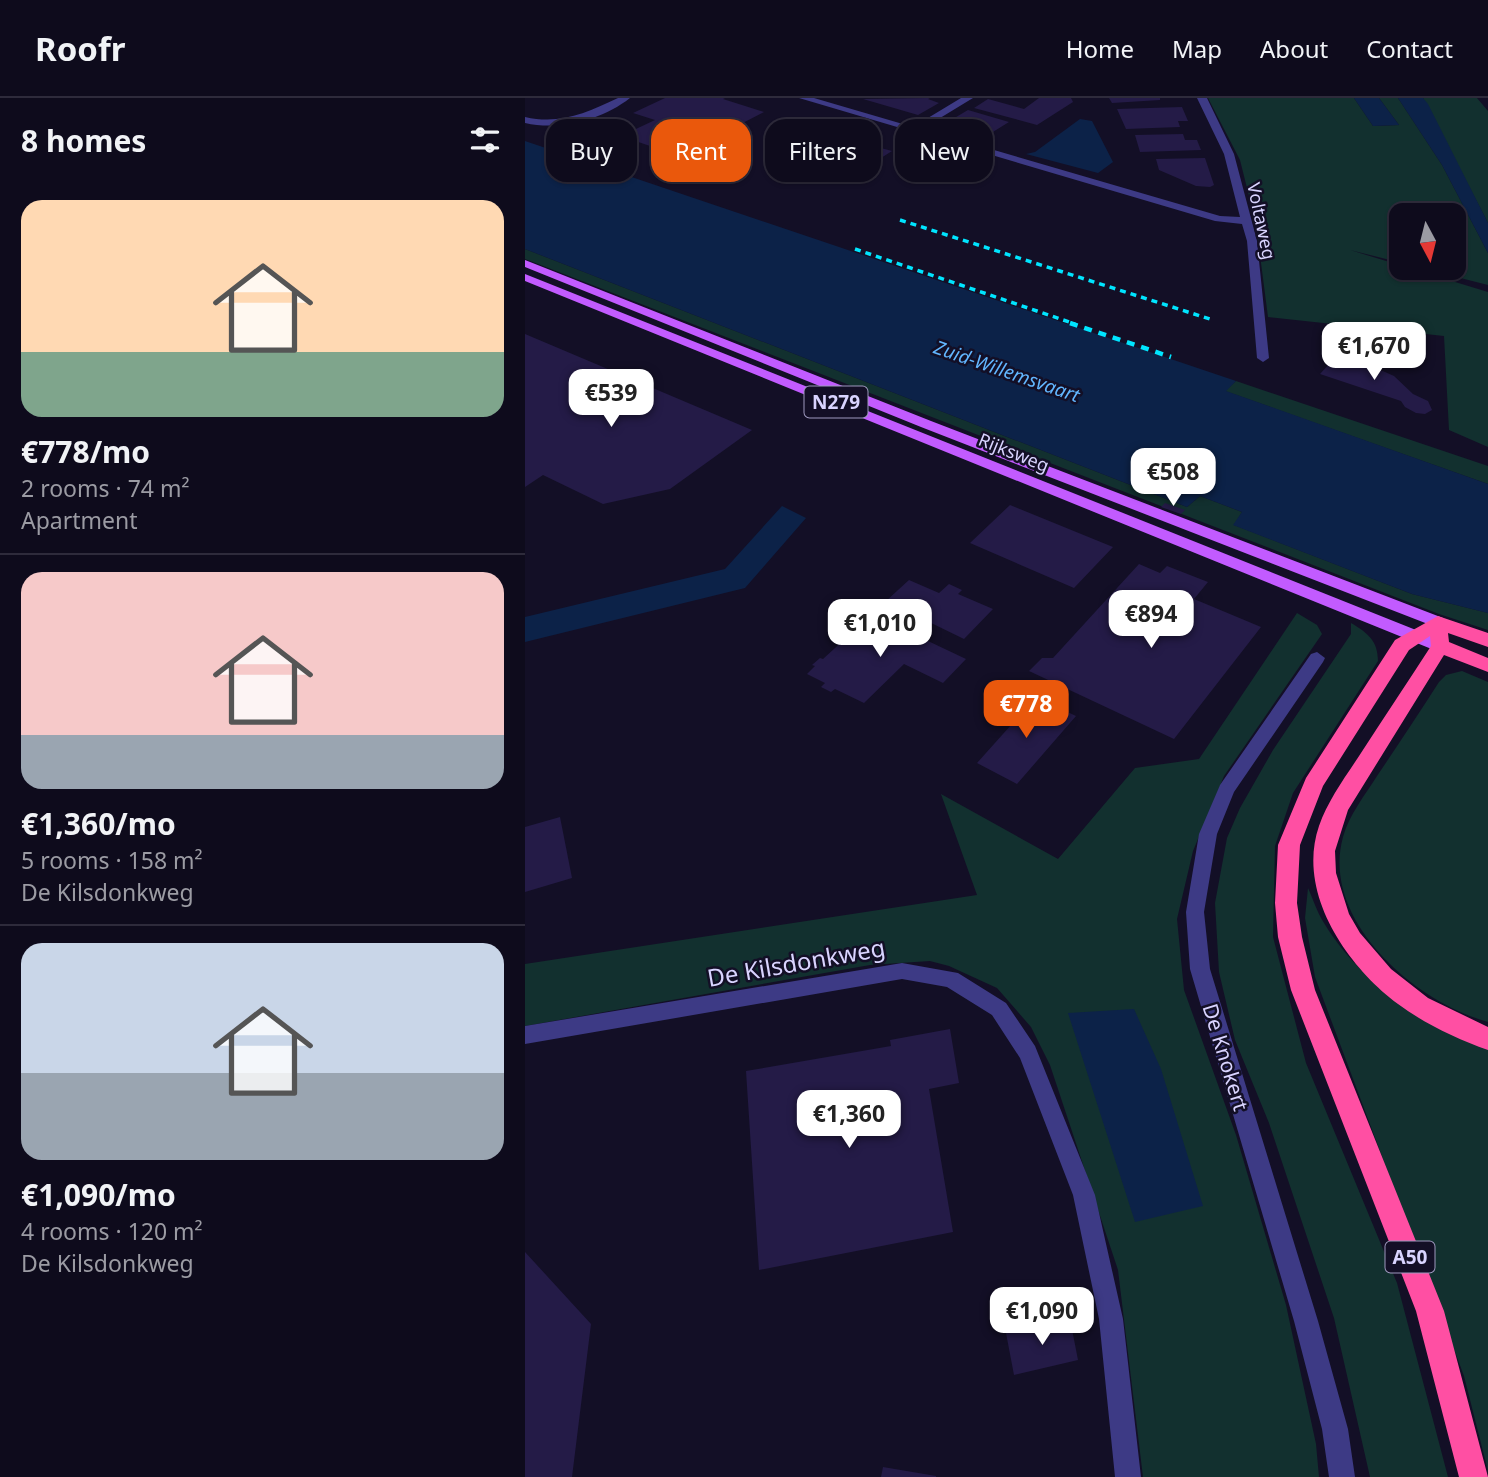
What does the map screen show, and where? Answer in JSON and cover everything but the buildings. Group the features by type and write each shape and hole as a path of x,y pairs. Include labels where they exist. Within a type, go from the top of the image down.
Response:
{"highway":[{"name":"A50","path":"1438,622 1402,645 1313,783 1289,845 1286,903 1290,937 1303,990 1430,1311 1474,1477"},
{"name":"Rijksweg","path":"1438,622 1488,640"},
{"path":"1438,622 1440,646 1341,804 1329,828 1323,858 1332,902 1367,961 1409,998 1437,1016 1488,1039"},
{"name":"Rijksweg","path":"1440,646 1488,665"}],"main road":[{"name":"Rijksweg","path":"525,263 926,424 1438,622"},
{"name":"Rijksweg","path":"525,277 1440,646"}],"street":[{"path":"525,120 548,126 565,124 625,98"},
{"path":"804,98 895,124"},
{"path":"933,119 968,98"},
{"name":"Voltaweg","path":"1202,98 1229,154 1252,241 1263,358"},
{"path":"993,153 1219,219 1247,221"},
{"name":"De Knokert","path":"1318,658 1226,790 1208,834 1195,912 1200,969 1306,1321 1335,1429 1342,1477"},
{"name":"De Kilsdonkweg","path":"525,1035 902,971 951,979 999,1009 1028,1053 1084,1195 1111,1319 1128,1477"}],"green space":[{"path":"1208,98 1354,98 1373,126 1399,125 1379,98 1398,98 1442,165 1462,203 1389,203 1389,260 1350,250 1389,262 1389,280 1449,280 1488,292 1488,447 1449,430 1444,336 1268,317 1256,224 1240,160"},
{"path":"1423,98 1477,98 1488,111 1488,223"},
{"path":"1467,213 1488,253 1488,285 1467,280"},
{"path":"525,249 1187,507 1200,496 1242,512 1234,525 1412,594 1488,613 1488,630 1439,614 525,259"},
{"path":"1236,381 1488,466 1488,484 1225,391"},
{"path":"1297,613 1317,625 1322,634 1224,776 1193,851 1177,919 1184,990 1236,1135 1286,1305 1316,1444 1319,1477 1143,1477 1118,1270 1050,1065 1031,1027 997,988 949,966 930,961 870,965 525,1026 525,964 977,895 941,794 1058,859 1135,768 1199,759"},
{"path":"1351,623 1371,638 1378,661 1293,793 1275,846 1273,937 1306,1063 1397,1283 1448,1477 1370,1477 1334,1318 1269,1123 1235,1040 1219,972 1215,903 1227,838 1240,808 1273,750 1351,634"},
{"path":"1462,671 1488,682 1488,1022 1460,1012 1431,996 1404,977 1380,953 1360,927 1346,898 1340,868 1343,837 1358,805 1439,682 1446,675"},
{"path":"1308,888 1322,919 1338,944 1374,982 1395,999 1441,1028 1488,1049 1488,1471 1464,1376 1315,977 1305,918"}],"water":[{"path":"1354,98 1379,98 1399,125 1373,126"},
{"path":"1398,98 1423,98 1428,104 1488,223 1488,253 1467,213 1467,203 1462,203 1442,165"},
{"path":"1080,119 1092,121 1113,162 1098,173 1026,154 1035,152"},
{"name":"Zuid-Willemsvaart","path":"525,141 546,148 546,182 637,182 637,179 1236,381 1226,391 1488,484 1488,613 1412,594 1233,525 1242,512 1200,496 1187,507 525,249"},
{"path":"782,506 806,518 745,588 525,642 525,617 725,569"},
{"path":"1134,1009 1161,1069 1203,1206 1135,1222 1068,1013"}],"railway":[{"path":"900,220 1213,320"},
{"path":"855,249 1075,324"},
{"path":"1070,323 1171,357"}]}
